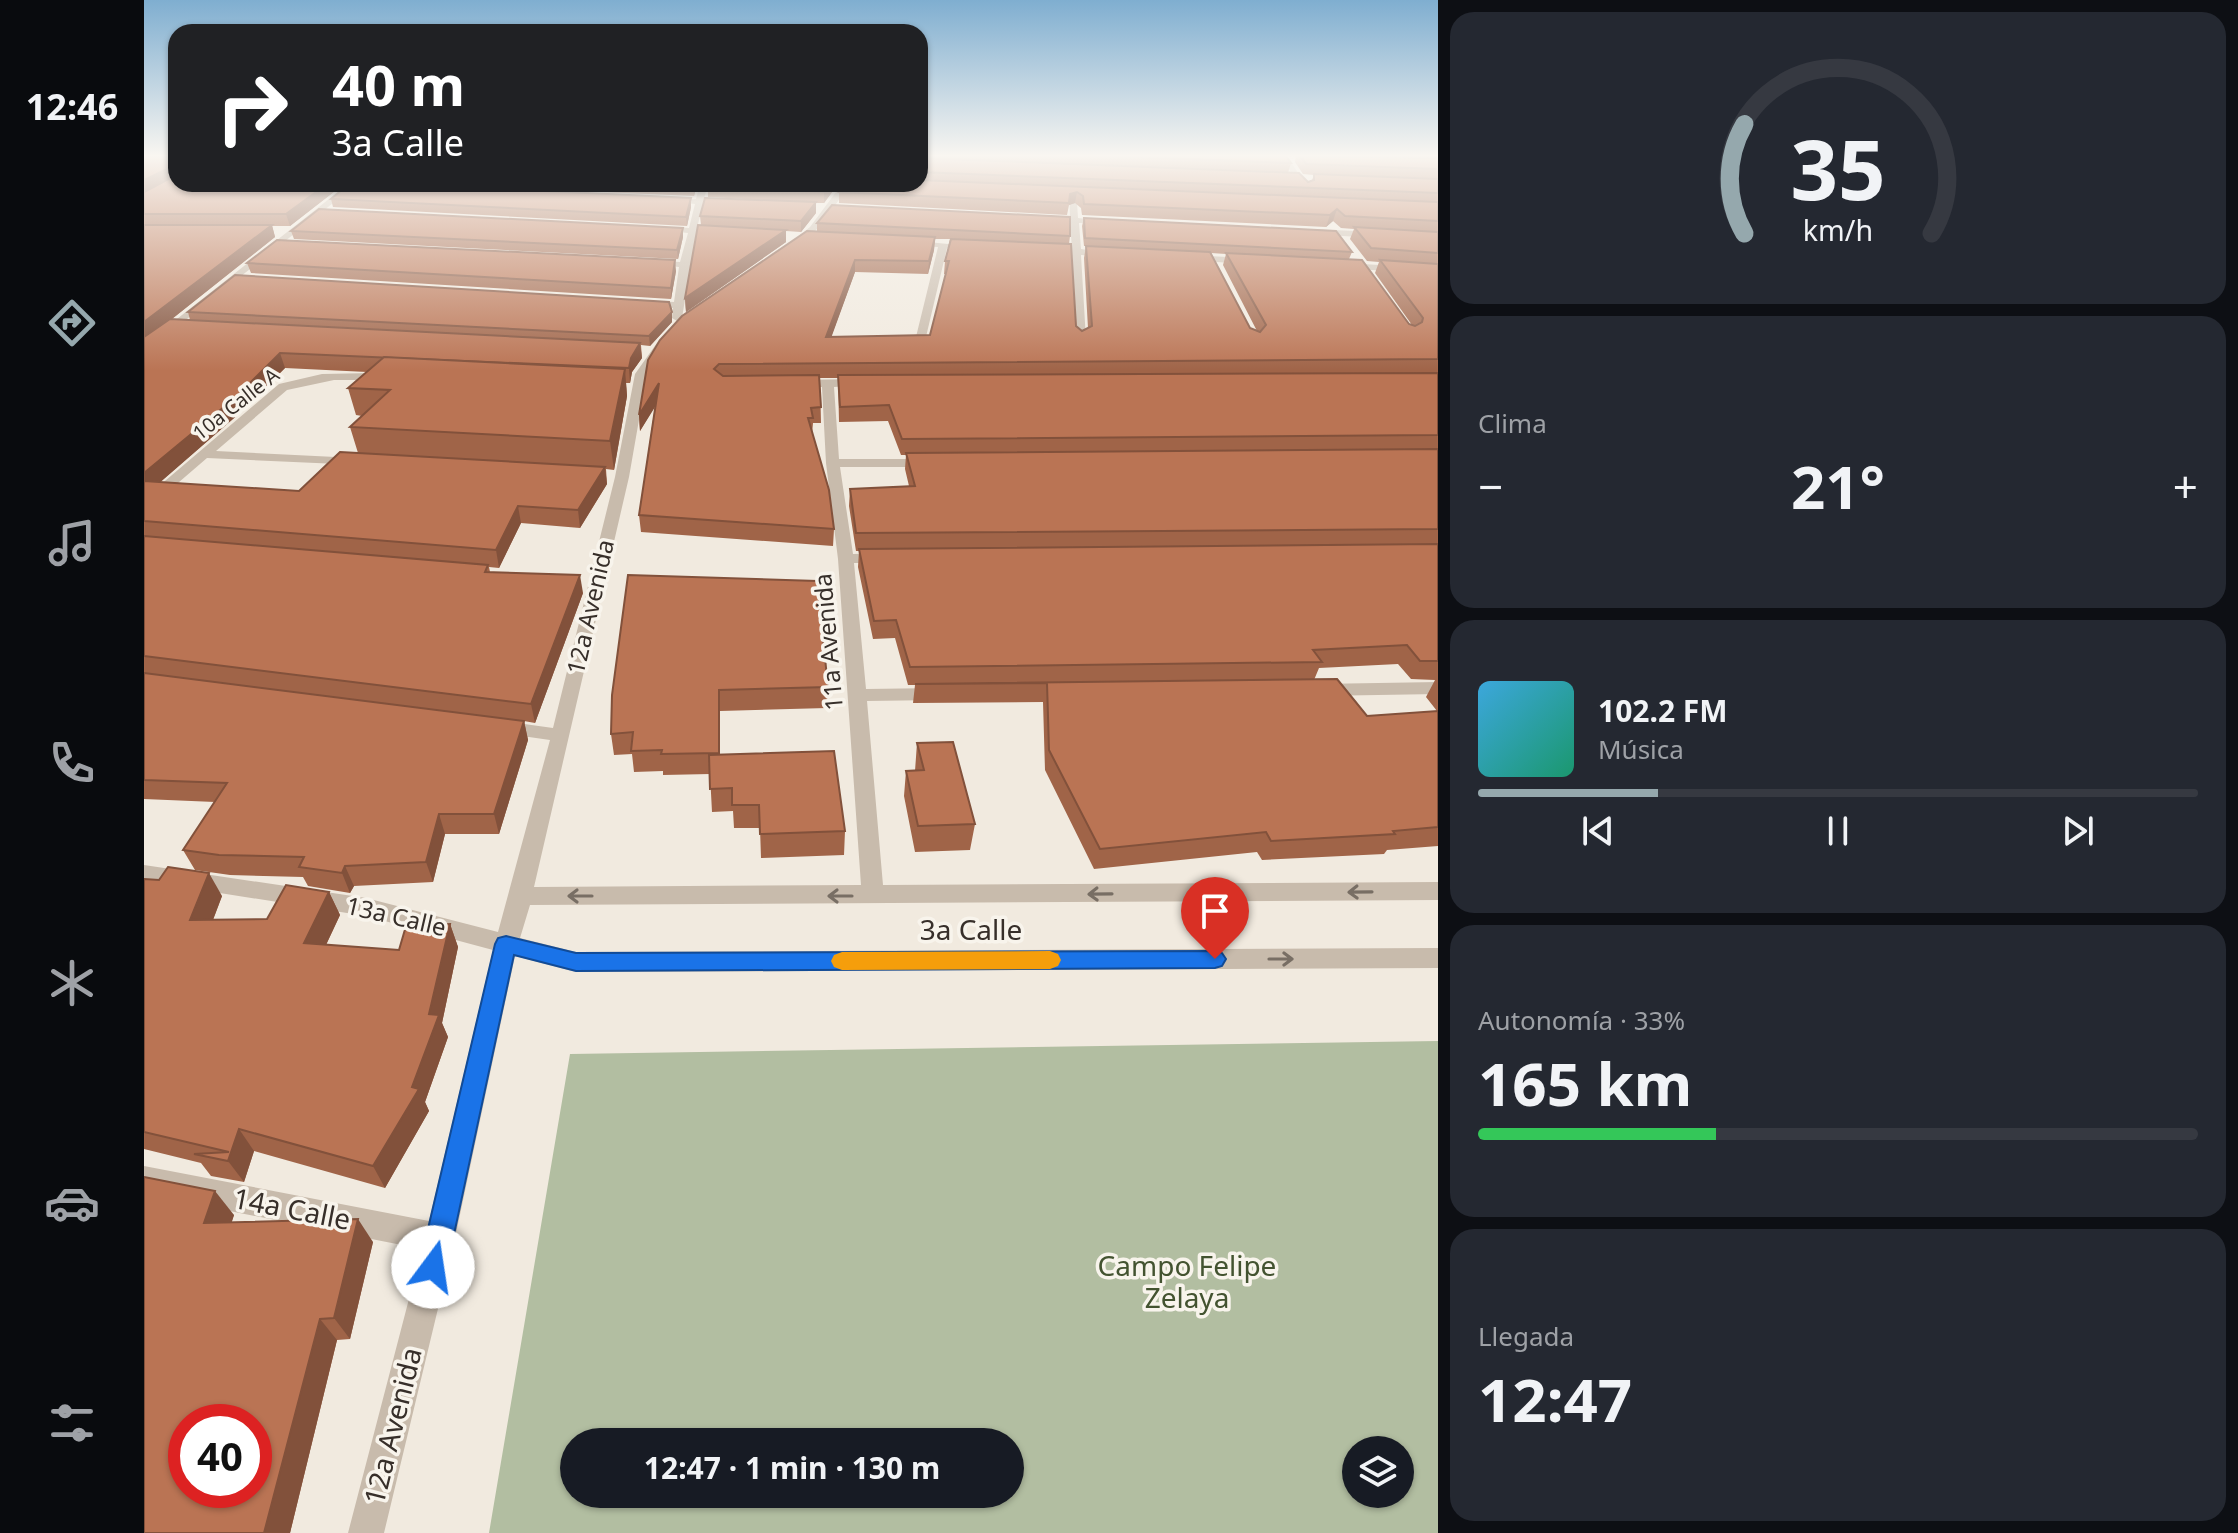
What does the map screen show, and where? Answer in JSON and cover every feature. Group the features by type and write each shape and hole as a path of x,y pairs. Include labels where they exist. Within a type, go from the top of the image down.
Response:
{"street":[{"path":"144,350 299,228"},
{"path":"630,302 678,305 693,228"},
{"path":"780,254 813,228"},
{"path":"1074,228 1081,340"},
{"path":"1333,228 1346,244"},
{"path":"645,229 734,233"},
{"path":"278,232 293,232"},
{"path":"1306,232 1395,236"},
{"path":"791,235 821,237"},
{"path":"897,242 987,247"},
{"path":"277,244 293,245"},
{"path":"920,341 943,245"},
{"path":"1031,250 1121,254"},
{"path":"1354,256 1370,278"},
{"path":"1182,258 1257,262"},
{"path":"1212,259 1219,273"},
{"path":"637,262 684,265"},
{"path":"1332,266 1438,271"},
{"path":"235,278 250,279"},
{"name":"12a Avenida","path":"366,1533 440,1238 506,944 561,735 588,583 614,477 629,390 641,374 646,352 683,322 678,305"},
{"path":"174,327 189,327"},
{"name":"10a Calle A","path":"159,492 283,387 304,380 339,375 400,378"},
{"path":"783,384 875,383"},
{"name":"11a Avenida","path":"828,384 833,463 846,559 873,896"},
{"path":"204,454 374,463"},
{"path":"833,463 944,462"},
{"path":"846,559 910,558"},
{"path":"1297,690 1438,688"},
{"path":"857,695 951,694"},
{"path":"484,725 561,735"},
{"name":"13a Calle","path":"144,873 366,907 506,944"},
{"name":"3a Calle","path":"521,896 1438,891"},
{"name":"3a Calle","path":"506,944 576,962 1438,958"},
{"name":"14a Calle","path":"144,1180 440,1238"}],"green space":[{"name":"Campo Felipe Zelaya","path":"1438,1041 1438,1533 489,1533 570,1054"}],"building":[{"path":"144,228 269,228 144,322"},
{"path":"295,228 683,228 677,250 291,231"},
{"path":"698,228 786,230 685,298"},
{"path":"905,228 1070,228 1070,236"},
{"path":"1084,228 1269,228 1336,231 1352,252 1085,238"},
{"path":"1354,228 1438,232 1438,253 1371,248"},
{"path":"807,231 935,237 929,261 855,260 826,337 930,335 949,261 945,261 951,239 1071,244 1076,326 1082,331 1092,326 1086,246 1210,252 1250,328 1260,332 1266,325 1226,253 1362,260 1409,324 1415,326 1423,318 1380,260 1438,264 1438,359 719,364 714,369 723,376 819,375 821,407 811,408 813,418 808,418 829,490 834,529 639,515 659,383 639,415 648,360 660,340 682,316"},
{"path":"277,240 675,260 671,288 247,263"},
{"path":"235,275 669,302 672,312 649,336 188,312"},
{"path":"170,319 640,343 629,368 280,353 236,397 144,473 144,337"},
{"path":"384,357 625,369 610,441 350,427 390,390 348,388"},
{"path":"1438,373 1438,435 902,439 889,405 840,407 838,375"},
{"path":"1438,449 1438,529 856,533 850,489 915,486 906,453"},
{"path":"340,452 605,467 578,510 518,506 496,550 144,521 144,481 299,491"},
{"path":"144,536 488,565 485,572 580,575 531,704 144,656"},
{"path":"1438,544 1438,661 1420,661 1407,645 1313,650 1322,662 910,667 896,620 874,621 859,549"},
{"path":"628,575 817,581 828,687 719,690 719,753 631,751 633,732 611,734 612,695"},
{"path":"144,673 524,721 494,814 439,814 426,862 345,866 342,873 299,867 304,857 219,855 183,850 227,783 144,780"},
{"path":"1337,679 1367,716 1438,711 1438,827 1393,831 1395,834 1271,841 1266,832 1100,849 1049,750 1047,683 915,684"},
{"path":"953,742 975,824 918,826 906,771 924,770 917,743"},
{"path":"834,751 845,831 760,834 759,805 732,805 732,788 710,789 709,755"},
{"path":"168,867 209,873 190,920 267,919 286,885 329,892 304,943 399,950 406,926 450,924 429,1014 439,1015 412,1087 419,1089 373,1166 239,1129 228,1161 194,1154 229,1152 144,1132 144,879 159,880"},
{"path":"144,1177 215,1191 204,1223 358,1219 334,1318 320,1319 272,1502 272,1404 168,1404 168,1508 271,1508 264,1533 144,1533"}],"slow traffic":[{"path":"842,961 1050,960"}],"route":[{"path":"433,1267 506,944 576,962 1215,959"}]}
